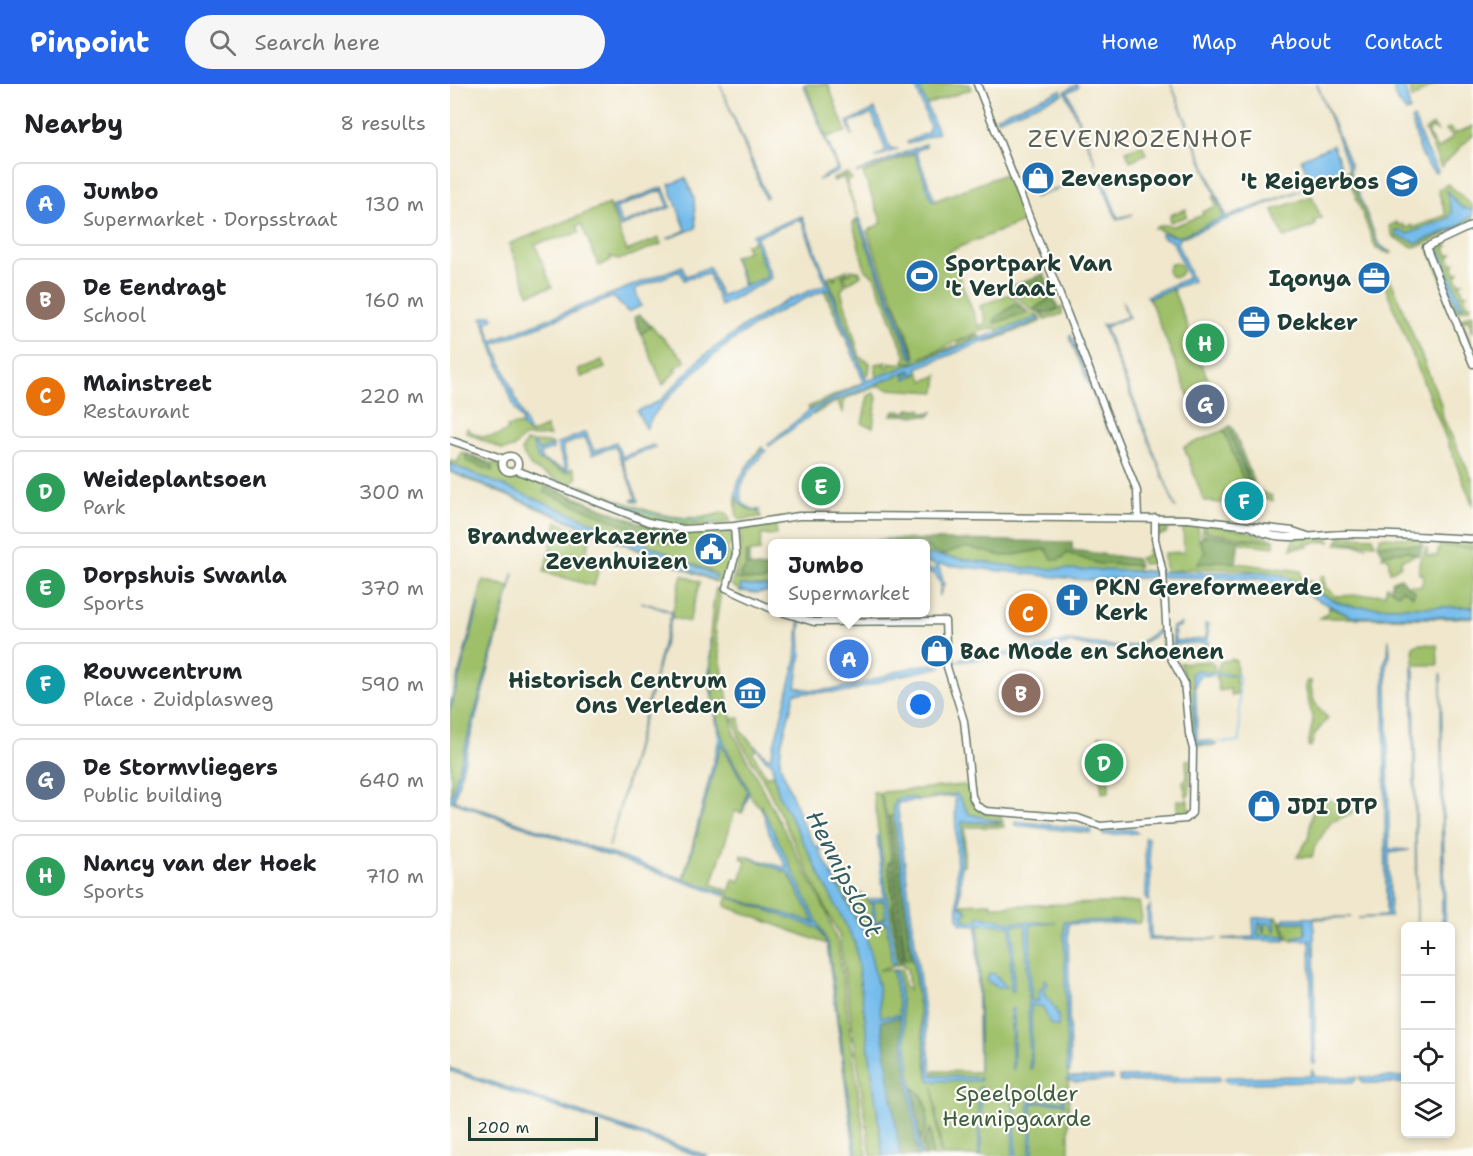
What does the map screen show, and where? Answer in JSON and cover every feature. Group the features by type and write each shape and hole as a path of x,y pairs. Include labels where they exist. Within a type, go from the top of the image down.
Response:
{"street":[{"path":"976,84 1137,491 1138,518"},
{"path":"1473,225 1426,247 1473,364"},
{"path":"450,440 503,461 513,457 517,468"},
{"path":"503,461 506,471 517,468 656,524 696,529 799,516 1155,518 1196,519 1293,531 1308,536 1347,534 1473,539"},
{"path":"795,617 801,619 945,621 947,667 964,721 972,796 977,806 992,812 1078,818 1100,826 1189,818 1192,813 1193,749 1189,734 1184,682 1168,653 1163,575 1154,534 1155,518"},
{"path":"734,526 735,560 726,588 768,607"}],"green space":[{"path":"805,84 828,84 846,132 826,137"},
{"path":"918,84 969,84 971,89 926,105"},
{"path":"1410,84 1434,84 1412,99"},
{"path":"1433,125 1438,132 1433,128 1427,133 1438,150 1453,136 1446,130 1449,128 1456,133 1473,126 1473,135 1441,167 1425,130"},
{"path":"1142,145 1146,154 1130,161 1126,151"},
{"name":"Sportpark Van 't Verlaat","path":"916,154 934,201 1005,174 1025,221 949,251 979,327 986,322 980,306 1010,294 1027,311 1015,304 995,323 1028,312 1040,316 1042,321 985,343 1039,319 1037,317 1000,331 996,328 981,331 920,358 958,345 960,341 978,334 943,354 922,361 904,362 906,357 874,276 865,270 853,224 857,219 910,356 913,359 892,304 916,360 867,231 882,223 863,173"},
{"path":"1349,170 1379,247 1392,252 1391,254 1376,249 1346,171"},
{"path":"847,173 852,179 846,182 858,216 844,179 847,176 834,181 833,179"},
{"path":"1448,184 1473,206 1473,210 1461,207 1451,208 1452,213 1449,218 1408,234 1417,243 1457,227 1473,215 1473,221 1423,245 1413,247 1393,237 1389,226 1397,222 1399,226 1403,224 1405,228 1412,225 1413,228 1446,215 1438,190"},
{"path":"1215,196 1224,217 1179,237 1154,228 1163,225 1174,226 1203,215 1202,212 1216,206 1213,197"},
{"path":"1312,196 1321,218 1314,221 1316,225 1284,238 1273,210"},
{"path":"609,204 627,251 659,238 661,244 619,260 610,256 611,260 599,266 581,224 577,226 579,233 535,244 552,287 529,294 509,244"},
{"path":"1186,209 1186,217 1170,222 1170,215"},
{"path":"755,241 768,277 745,286 733,257 748,251 745,245"},
{"path":"1443,242 1448,246 1445,248 1448,255 1452,254 1449,257 1452,264 1455,263 1453,266 1455,273 1459,272 1456,276 1459,283 1463,282 1460,285 1463,293 1467,294 1464,295 1467,304 1471,305 1470,308 1455,312 1429,248"},
{"path":"1175,263 1180,265 1182,270 1180,275 1175,277 1170,275 1168,270 1170,265"},
{"path":"847,270 848,273 842,275 845,285 841,291 860,357 870,363 869,374 865,376 828,277 831,275 834,280 836,279 833,276"},
{"path":"850,270 859,271 861,275 847,284 844,276 851,273"},
{"path":"1388,273 1441,404 1443,418 1473,481 1473,506 1381,276"},
{"path":"1044,274 1058,308 1046,313 1034,309 1048,300 1040,282 1014,292 1013,286"},
{"path":"1040,281 1048,300 1036,307 1046,316 1062,307 1062,314 1045,320 1042,314 1030,309 1014,294"},
{"path":"1173,289 1220,411 1198,419 1149,298"},
{"path":"824,290 830,291 863,377"},
{"path":"895,303 914,352 915,358 892,304"},
{"path":"1015,304 1028,312 994,323 996,318"},
{"path":"1473,313 1473,333 1468,319 1462,321 1473,349 1473,356 1459,320"},
{"path":"640,315 686,361 674,369 676,371 663,385 634,317"},
{"path":"640,315 651,327 641,334 635,317"},
{"path":"979,335 980,340 956,349 969,342"},
{"path":"602,360 605,368 581,377 578,370"},
{"path":"926,360 877,378 875,364 887,362 885,366 888,367 891,363 888,362 911,363"},
{"path":"917,368 924,381 938,375 936,392 888,389 880,386 879,382 911,370 912,373 904,375 906,378 917,375"},
{"path":"864,382 810,410 808,407"},
{"path":"877,383 878,386 844,399 843,412 837,401 813,415 812,413 838,398"},
{"path":"874,393 877,397 873,427 862,424 868,396"},
{"path":"909,409 921,409 923,413 933,412 930,416 891,415 895,411 906,412"},
{"path":"521,424 530,434 546,427 550,436 524,437 513,448 503,450 466,432 467,428 471,432 487,437 503,433 508,430 507,427"},
{"path":"1230,426 1257,490 1254,491 1230,432 1252,492 1248,492 1224,430"},
{"path":"1224,430 1248,492 1254,494 1257,490 1272,496 1273,501 1252,494 1237,498 1237,505 1204,501 1184,447"},
{"path":"526,442 552,443 553,445 539,451 533,444 539,460 565,472 573,468 577,478 570,486 532,468 521,451"},
{"path":"762,447 763,449 743,473 749,463"},
{"path":"462,452 494,464 496,462 506,474 521,473 524,479 533,480 644,525 689,531 729,529 733,540 727,550 733,556 726,580 718,583 450,472 713,580 715,573 450,464 450,460 457,463"},
{"path":"465,454 492,466 492,471 467,461"},
{"path":"742,476 737,498 746,507 758,510 761,517 740,520 737,518 736,497 737,488"},
{"path":"577,486 583,486 653,512 689,518 706,517 723,512 728,514 730,521 684,526 657,522 575,489"},
{"path":"545,487 669,534 668,543 548,494 544,492"},
{"path":"557,522 591,535 583,564 599,568 594,586 544,572"},
{"path":"1161,522 1188,523 1187,529 1189,523 1198,523 1199,540 1205,552 1197,564 1220,561 1301,571 1301,578 1320,585 1321,576 1325,576 1325,587 1336,596 1385,594 1387,586 1398,593 1408,587 1406,585 1422,586 1423,574 1419,574 1419,562 1427,547 1427,556 1437,556 1441,540 1473,541 1473,547 1443,546 1473,548 1473,607 1356,607 1332,599 1293,580 1265,572 1212,568 1165,572 1164,553 1184,552 1183,527 1168,527 1166,533 1158,536"},
{"path":"776,523 776,535 761,535 760,551 746,553 746,567 739,575 735,574 741,548 740,530"},
{"path":"1203,524 1244,530 1274,540 1274,547 1241,543 1241,539 1270,541 1209,533 1205,528 1207,535 1202,537"},
{"path":"1207,535 1239,539 1236,563 1217,561 1197,564 1205,552 1199,540"},
{"path":"1341,536 1373,537 1375,544 1339,541 1367,546 1336,544"},
{"path":"1294,537 1325,537 1331,542 1326,541 1294,546 1308,544 1309,547 1291,549"},
{"path":"1381,537 1421,539 1423,545 1378,544"},
{"path":"930,540 1072,542 1072,550 1136,559 1139,565 1099,564 1067,553 1059,560 1052,559 1046,549 1004,556 967,548 960,548 945,555 933,552 930,549"},
{"path":"1378,544 1423,545 1419,556 1407,551 1383,554"},
{"path":"957,547 984,549 1008,556 1047,549 1063,558 1067,553 1099,564 1138,565 1138,570 1160,572 1024,568 930,555 930,549 933,552 950,552"},
{"path":"1154,548 1158,563 1143,564 1139,558 1148,556 1147,550"},
{"path":"1407,551 1416,555 1401,560 1401,565 1390,572 1388,557 1382,557 1383,554"},
{"path":"749,552 749,566 768,568 768,579 763,581 738,579 746,567 746,553"},
{"path":"682,575 700,582 689,622 671,617"},
{"path":"734,575 738,579 768,577 768,587 743,585 741,592 731,585"},
{"path":"1401,578 1408,587 1415,591 1413,596 1403,589 1398,594 1391,590 1392,581"},
{"path":"483,580 510,587 451,799 450,711"},
{"path":"716,588 721,592 715,629 734,734 827,913 838,944 867,1156 856,1156 828,944 760,806 752,797 727,750 717,721 710,664 711,625"},
{"path":"1329,607 1352,617 1473,618 1320,618 1328,612"},
{"path":"1437,645 1438,665 1414,665 1413,646"},
{"path":"1233,659 1236,661 1237,674 1216,673 1220,662"},
{"path":"1210,661 1214,665 1214,674 1197,670 1191,674 1195,691 1194,743 1215,744 1217,742 1215,746 1194,745 1190,734 1188,686 1180,663"},
{"path":"1216,675 1236,676 1237,695 1231,696 1230,689 1219,691"},
{"path":"1308,681 1311,681 1315,702 1328,718 1315,734 1311,747 1308,746 1313,720 1305,686"},
{"path":"733,718 740,718 741,731 757,749 753,752 766,777 773,774 779,795 855,943 883,1156 871,1156 839,935 767,787 740,740"},
{"path":"1099,736 1105,736 1107,745 1123,743 1124,749 1108,752 1109,792 1102,793 1098,755 1101,753"},
{"path":"721,743 747,790 742,813 735,811 712,884 727,890 726,895 683,879"},
{"path":"1191,759 1189,795 1186,796 1183,782 1187,777 1186,760"},
{"name":"Speelpolder Hennipgaarde","path":"964,785 968,788 974,806 985,813 1001,816 1004,827 965,827 964,865 961,865 962,822 1001,824 968,814 957,794 924,800 896,799 893,807 928,1077 934,1079 934,1071 979,1072 977,923 1007,922 964,920 963,915 966,910 960,904 991,903 991,906 996,906 1139,902 1142,918 1139,923 1133,923 1132,920 1064,922 1067,923 1069,1156 942,1156 933,1087 940,1156 932,1156 931,1131 923,1142 925,1156 921,1156 897,971 893,971 900,1015 880,1017 878,986 866,936 871,926 862,929 838,888 842,886 849,897 846,899 848,902 857,900 860,893 866,897 868,903 872,903 875,926 887,922 892,965 896,964 873,792 879,792 884,810 891,862 888,863 898,949 902,959 900,965 891,905 899,965 879,970 902,970 904,987 909,990 907,969 902,966 905,954 887,817 881,794 883,792","holes":["891,816 910,960 906,960 888,817","913,1088 923,1097 927,1119 920,1139"]},
{"path":"1322,797 1353,810 1353,813 1331,822 1315,846 1312,857 1297,857 1308,839 1315,798"},
{"path":"1187,798 1190,811 1187,816 1168,818 1178,816 1177,800 1187,801"},
{"path":"891,816 911,960 906,960 888,817"},
{"path":"742,855 787,871 815,923 729,897 818,928 827,944 725,906 733,879 740,881 746,861 741,858"},
{"path":"891,862 903,954 901,962 888,863"},
{"path":"884,900 886,915 875,924 874,902"},
{"name":"Speelpolder Hennipgaarde","path":"896,906 904,953 902,959"},
{"path":"1277,916 1288,940 1285,936 1258,936 1259,922 1262,923 1264,932 1265,923 1270,923 1276,928 1274,923"},
{"path":"1281,921 1305,922 1305,936 1294,937 1294,940 1290,940"},
{"path":"900,1017 918,1156 900,1156 881,1021"},
{"path":"913,1088 923,1098 927,1112 926,1127 920,1140"},
{"path":"930,1129 932,1156 925,1156 923,1142"}],"water":[{"path":"720,84 767,197 765,198"},
{"path":"803,84 839,169 838,172 818,180 837,169"},
{"path":"915,84 918,84 938,133 908,144 907,142 927,133 930,127"},
{"path":"1077,84 1078,87 1068,92 1096,164 1065,91"},
{"path":"1171,84 1226,217 1304,189 1180,238 1177,242 1193,281 1149,298 1147,296 1188,278 1173,242 1161,236 1161,233 1179,237 1224,217"},
{"path":"1317,84 1351,166 1350,171"},
{"path":"1393,84 1405,87 1410,110 1406,112 1395,97"},
{"path":"1061,90 1063,94 997,120 996,117 1000,115"},
{"path":"875,109 890,149 898,149 875,158 886,151 872,114 850,122 852,136 847,122"},
{"path":"1414,118 1425,148 1438,171 1435,173 1421,154 1411,120"},
{"path":"925,144 926,146 916,151 935,201 932,201 914,152 856,173"},
{"path":"1333,145 1342,167 1310,180 1301,159"},
{"path":"1100,171 1118,218 1133,214 1117,220 1098,174 1033,198"},
{"path":"686,178 694,198 696,228 667,239 686,230 669,185"},
{"path":"663,187 671,207 620,227 612,207","holes":["662,190 668,206 622,224 616,208"]},
{"path":"1446,190 1461,207 1473,210 1473,215 1457,227 1417,243 1396,235 1396,230 1408,234 1449,218 1452,212"},
{"path":"1363,206 1378,243 1388,251 1379,247"},
{"path":"802,216 867,381 1038,317 1039,320 917,368 919,372 906,379 904,376 912,372 910,370 823,406 769,446 768,444 810,410 864,383 828,289 767,318 713,355 670,396 656,412 646,429 637,411 660,401 701,358 746,325 786,301 826,284 801,219 756,237 772,278 721,306 708,273 684,280 680,271 635,289 641,306 628,312 613,297 494,344 530,434 522,427 522,420 515,409 482,318 491,315 493,318 486,323 492,341 682,266 686,276 709,267 721,296 744,286 734,257 745,286 768,277 752,235"},
{"path":"859,218 914,358 912,359 857,219"},
{"path":"1439,248 1463,307 1458,308 1434,251"},
{"path":"1122,300 1129,317 1105,327 1176,509 1102,324 1127,317"},
{"path":"1071,335 1110,432 1109,433 1069,336"},
{"path":"586,432 594,451 616,442 622,457 652,445 655,447 622,460 638,500 637,502 632,500 636,498 615,446 592,455 585,437 562,446 569,472 539,460 533,446 534,443 539,451 553,445 553,449 540,454 542,460 566,470 557,444"},
{"path":"763,449 766,451 746,475 741,490 743,504 760,510 759,512 749,509 741,504 736,496 743,473"},
{"path":"450,464 682,559 718,577 713,580 450,471"},
{"path":"930,555 1024,568 1263,572 1282,575 1339,603 1356,607 1473,607 1473,617 1352,617 1298,590 1285,585 1275,586 1270,580 1261,579 1165,577 1083,580 938,564 944,584 939,597 941,584 935,574 930,573 930,569 936,570 934,564 930,564"},
{"path":"514,573 454,800 725,893 725,896 450,801"},
{"path":"740,585 768,587 768,591 741,591"},
{"path":"641,602 670,611 672,616 609,847 671,615 670,612"},
{"path":"478,603 479,605 450,711 450,705"},
{"path":"800,617 804,617 800,627 801,653 796,687 815,690 835,689 857,685 923,665 942,667 898,676 848,692 795,693 781,745 780,764 802,822 816,847 824,847 819,850 861,929 872,927 866,936 878,986 881,1017 900,1015 893,971 897,971 921,1156 918,1156 900,1017 881,1021 900,1156 883,1156 855,943 779,795 771,762 765,759 755,746 767,757 771,757 796,660"},
{"path":"1181,624 1180,627 1174,627 1175,641 1206,639 1205,624 1208,624 1208,657 1206,643 1175,644 1173,651 1172,627"},
{"path":"1158,630 1161,632 1133,648 1095,648 1071,643 1043,652 955,662 964,657 1026,651 1067,641 1124,647 1138,644"},
{"path":"711,637 712,689 719,728 728,753 749,791 743,812 747,790 721,743 685,877 719,739 709,679"},
{"path":"1389,639 1390,655 1387,664 1389,849 1410,850 1389,853 1390,917 1358,918 1386,916 1384,663 1388,654"},
{"path":"1412,666 1414,666 1417,922"},
{"path":"1197,670 1213,673 1213,675 1198,676 1195,689 1191,674"},
{"path":"1441,677 1445,922 1442,922"},
{"path":"1193,691 1196,691 1197,740 1213,741 1214,745 1194,743"},
{"path":"957,794 969,814 1002,822 962,822 960,906 968,912 963,915 964,920 977,921 980,916 1010,922 1057,922 1030,925 1031,1001 1038,1001 1038,992 1044,986 1044,979 1047,980 1048,984 1043,993 1055,1008 1059,1022 1058,1027 1050,1024 1043,1007 1031,1005 1032,1068 1030,1069 1026,925 1013,925 1014,991 1011,991 1010,925 979,924 979,1070 977,925 961,924 958,919 955,799 954,796 930,798"},
{"path":"905,797 924,800 897,803 932,1075 980,1078 980,1081 930,1081 893,807 896,799"},
{"path":"761,805 828,944 857,1156 855,1156 827,944 818,928 729,897 815,923 789,873 748,857 787,868 769,832"},
{"path":"1015,821 1090,829 1092,833 1015,825"},
{"path":"1133,829 1137,833 1103,835 1101,832"},
{"path":"879,835 896,964 892,965 887,922 873,925 872,903 868,900 884,897 877,836","holes":["884,900 886,918 876,923 874,902"]},
{"path":"1145,837 1148,838 1151,871 1149,901 1146,900"},
{"path":"1150,906 1151,938 1217,939 1148,940 1147,911"},
{"path":"1274,917 1276,932 1270,923 1265,923 1263,932 1262,923 1259,922 1258,935 1285,936 1285,941 1222,939 1254,937 1253,918"},
{"path":"1352,917 1314,919 1315,1064 1312,1064 1310,941 1293,939 1293,937 1305,935 1305,922 1284,922 1284,918"},
{"path":"1133,920 1133,923 1068,924 1070,1072 1067,1072 1064,922"},
{"path":"993,973 1007,987 997,987 987,981 989,974"},
{"path":"1011,1009 1014,1009 1014,1070 1012,1068"},
{"path":"450,1068 708,1156 699,1156 450,1071"},
{"path":"1312,1070 1316,1077 1356,1077 1356,1080 1352,1082 1230,1083 1224,1079 1227,1077 1311,1076"},
{"path":"1068,1077 1113,1077 1113,1080 1075,1082 1067,1080"},
{"path":"1119,1077 1220,1077 1220,1080 1215,1082 1121,1082"},
{"path":"1359,1077 1401,1077 1401,1083 1363,1083"},
{"path":"981,1087 981,1156 979,1156 978,1088"},
{"path":"1032,1089 1032,1101 1062,1101 1064,1098 1064,1105 1061,1103 1032,1103 1033,1156 1030,1156 1029,1090"},
{"path":"1013,1090 1015,1090 1016,1156 1013,1156"}],"waterway":[{"path":"578,487 662,517 698,521 717,520"},
{"path":"1212,674 1239,675 1240,742 1220,742"}],"place":[{"name":"Zevenspoor","path":"1038,178"},
{"name":"'t Reigerbos","path":"1402,181"},
{"name":"Sportpark Van 't Verlaat","path":"922,276"},
{"name":"Iqonya","path":"1374,278"},
{"name":"Dekker","path":"1254,322"},
{"name":"Nancy van der Hoek","path":"1205,343"},
{"name":"De Stormvliegers","path":"1205,404"},
{"name":"Dorpshuis Swanla","path":"821,486"},
{"name":"Rouwcentrum","path":"1244,501"},
{"name":"Brandweerkazerne Zevenhuizen","path":"711,549"},
{"name":"PKN Gereformeerde Kerk","path":"1072,600"},
{"name":"Mainstreet","path":"1028,613"},
{"name":"Bac Mode en Schoenen","path":"937,651"},
{"name":"Jumbo","path":"849,659"},
{"name":"Historisch Centrum Ons Verleden","path":"750,693"},
{"name":"De Eendragt","path":"1021,693"},
{"name":"Weideplantsoen","path":"1104,763"},
{"name":"JDI DTP","path":"1264,806"}],"district":[{"name":"ZEVENROZENHOF","path":"1141,139"}],"water label":[{"name":"Hennipsloot","path":"844,874"}]}
